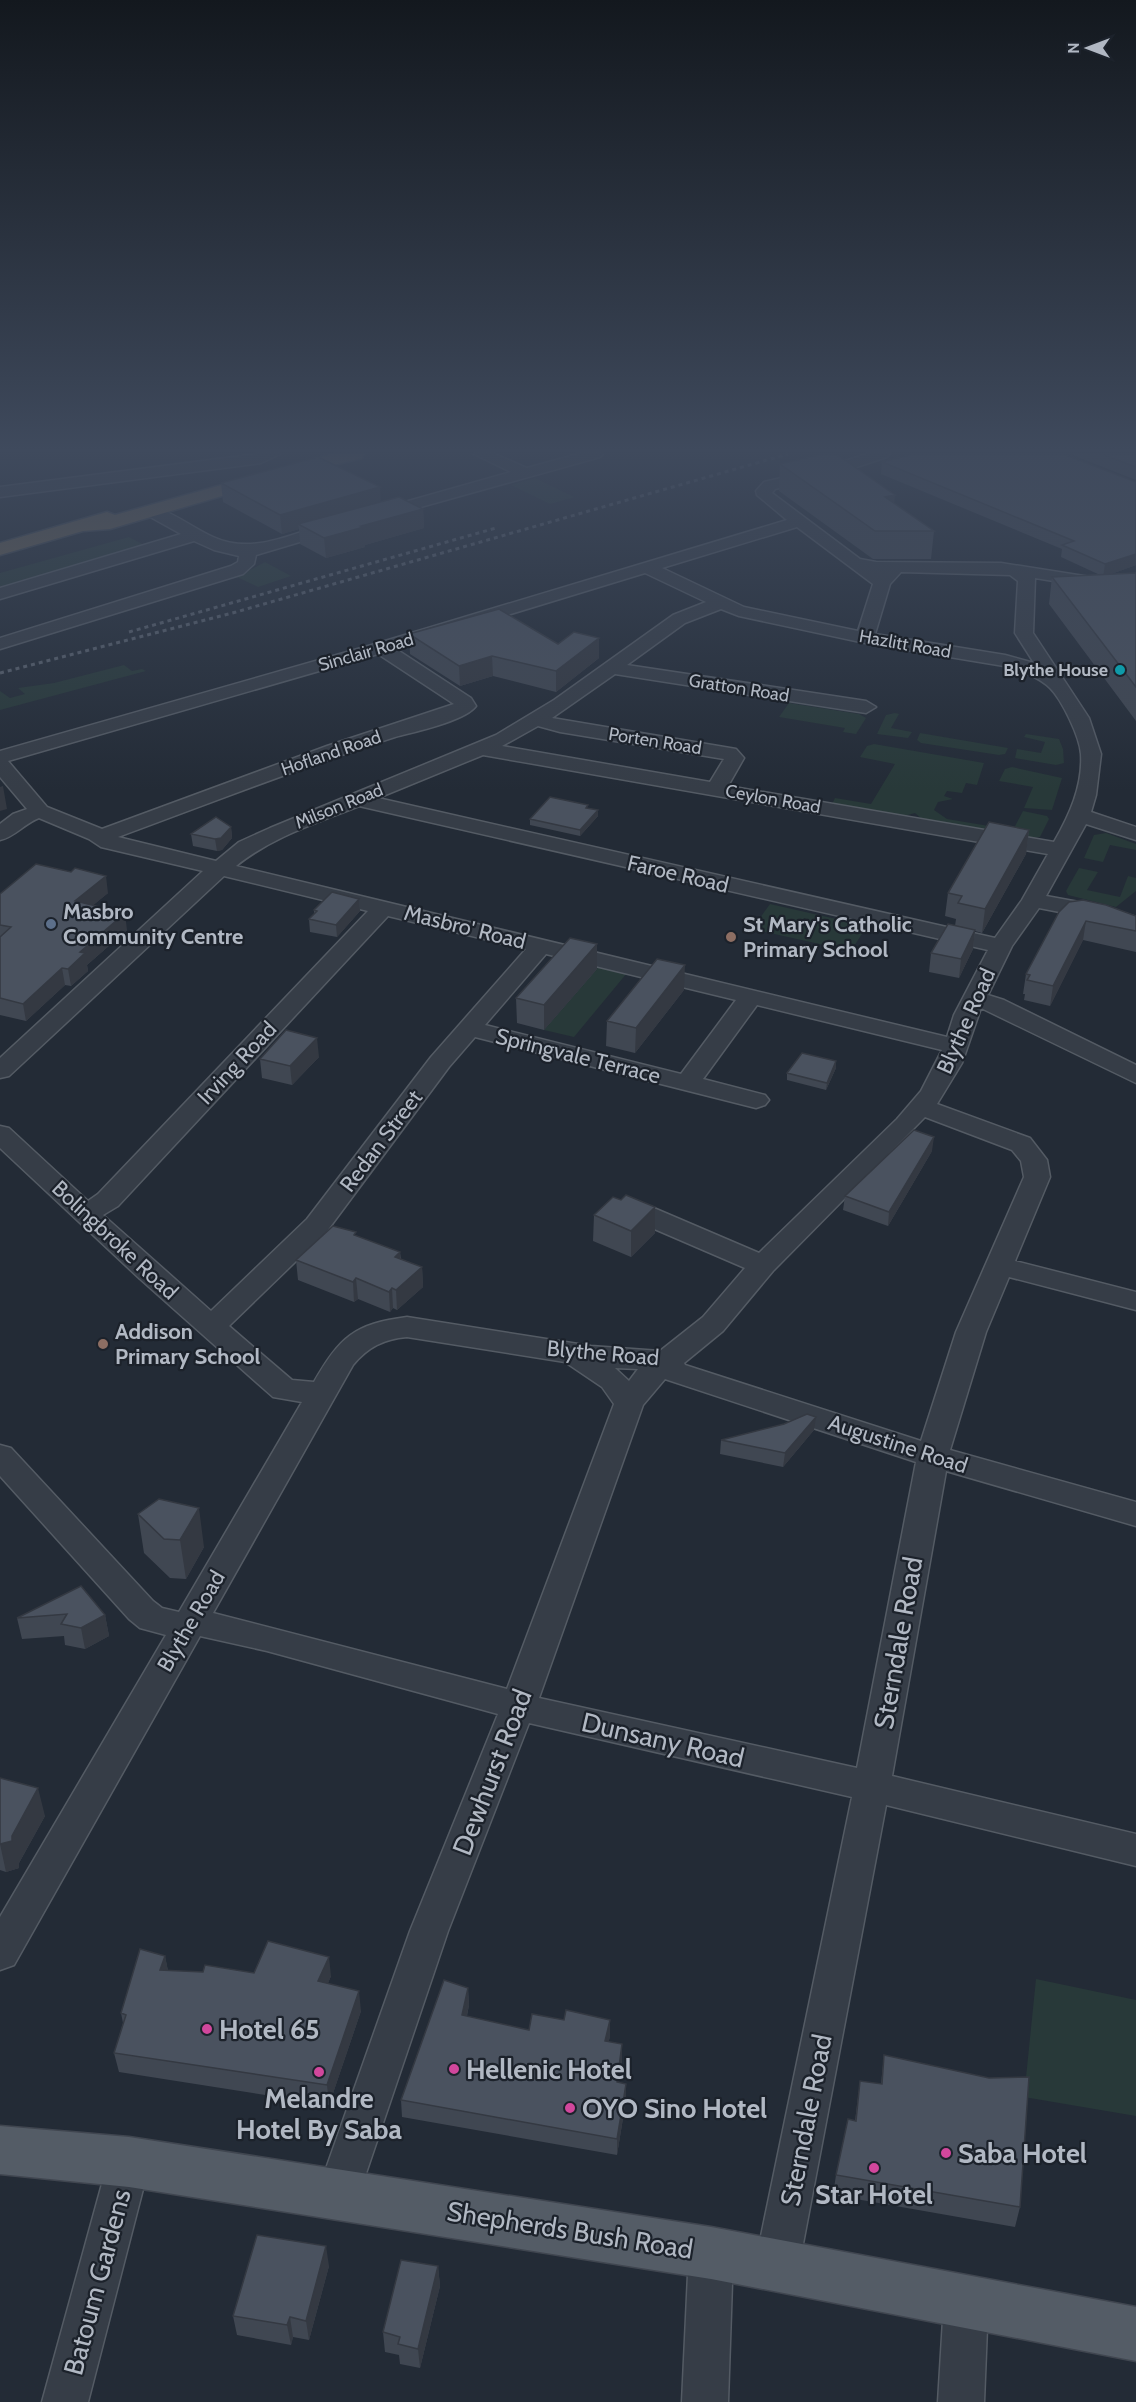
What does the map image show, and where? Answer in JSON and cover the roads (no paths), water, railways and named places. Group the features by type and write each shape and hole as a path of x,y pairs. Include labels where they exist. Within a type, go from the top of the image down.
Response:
{"main road":[{"name":"Shepherds Bush Road","path":"0,2150 129,2162 711,2253 1136,2334"}],"street":[{"path":"0,594 93,566"},
{"path":"0,644 237,570 243,566"},
{"name":"Sinclair Road","path":"0,758 654,566"},
{"path":"860,566 882,583"},
{"path":"872,566 1015,570 1118,586"},
{"name":"Hazlitt Road","path":"648,568 746,613 865,638 1005,661 1032,668 1059,686"},
{"path":"865,638 882,583 891,572 906,568"},
{"path":"1005,661 1016,654 1024,633 1027,580 1015,570"},
{"path":"1027,593 1038,585 1047,583 1097,584"},
{"name":"Milson Road","path":"0,1071 220,868 255,842 483,749 539,720 679,619 720,603"},
{"name":"Blythe Road","path":"6,1930 190,1624 349,1350 366,1338 390,1329 432,1329 573,1354 666,1361 691,1344 713,1324 763,1265 921,1107 944,1073 974,999 1001,946 1033,900 1062,849 1080,815 1086,795 1091,754 1084,728 1024,633"},
{"name":"Hofland Road","path":"99,837 334,750 466,706 464,702 381,648"},
{"name":"Gratton Road","path":"611,668 866,707"},
{"name":"Porten Road","path":"539,720 560,726 729,753 734,758 716,789"},
{"name":"Ceylon Road","path":"483,749 1062,849"},
{"name":"Masbro' Road","path":"0,764 40,811 99,837 109,839 109,842 955,1046"},
{"name":"Faroe Road","path":"357,799 1001,946"},
{"path":"0,834 20,818 40,811"},
{"path":"1080,815 1136,834"},
{"path":"1033,900 1106,914 1136,926"},
{"name":"Irving Road","path":"87,1214 108,1200 384,907"},
{"name":"Redan Street","path":"211,1328 318,1225 469,1028 542,945"},
{"name":"Springvale Terrace","path":"687,1083 752,996"},
{"path":"974,999 996,1005 1136,1075"},
{"name":"Springvale Terrace","path":"469,1028 756,1100"},
{"name":"Sterndale Road","path":"777,2265 933,1456 972,1332 998,1265 1037,1177 1034,1160 1028,1150 1012,1139 921,1107"},
{"name":"Bolingbroke Road","path":"0,1134 211,1328 284,1390 323,1393"},
{"path":"639,1212 763,1265"},
{"path":"998,1265 1136,1301"},
{"path":"573,1354 613,1380 629,1403"},
{"name":"Dewhurst Road","path":"338,2194 429,1931 519,1705 629,1403 649,1375 666,1361"},
{"name":"Augustine Road","path":"666,1361 675,1372 933,1456 1136,1514"},
{"name":"Dunsany Road","path":"0,1456 141,1610 153,1619 267,1638 519,1705 1136,1850"},
{"name":"Batoum Gardens","path":"65,2402 129,2162"},
{"path":"705,2402 711,2253"},
{"path":"961,2402 966,2303"}],"railway":[{"path":"129,632 362,566"},
{"path":"0,673 236,612 396,566"}],"place":[{"name":"Blythe House","path":"1120,670"},
{"name":"Masbro Community Centre","path":"51,924"},
{"name":"St Mary's Catholic Primary School","path":"731,937"},
{"name":"Addison Primary School","path":"103,1344"},
{"name":"Hotel 65","path":"207,2029"},
{"name":"Hellenic Hotel","path":"454,2069"},
{"name":"Melandre Hotel By Saba","path":"319,2072"},
{"name":"OYO Sino Hotel","path":"570,2108"},
{"name":"Saba Hotel","path":"946,2153"},
{"name":"Star Hotel","path":"874,2168"}]}
